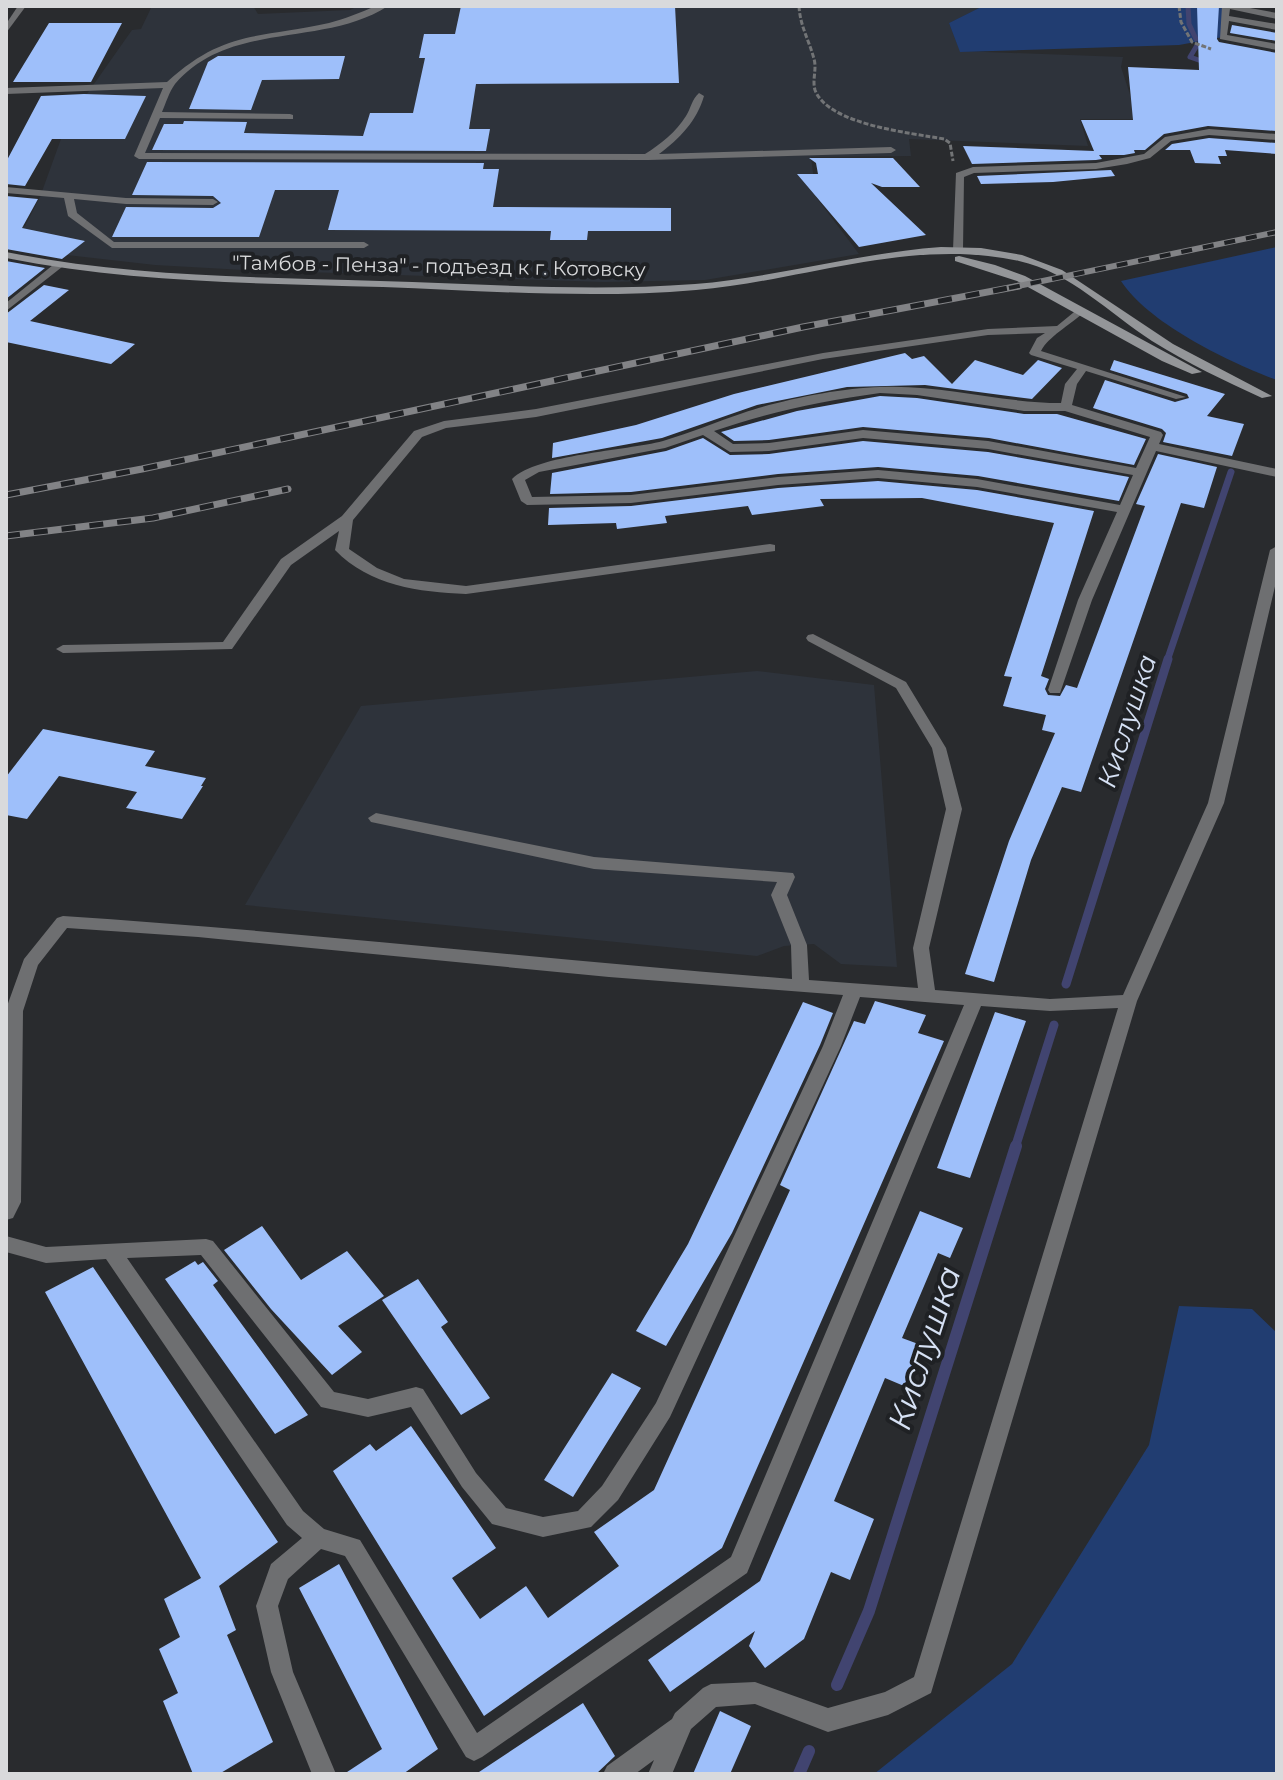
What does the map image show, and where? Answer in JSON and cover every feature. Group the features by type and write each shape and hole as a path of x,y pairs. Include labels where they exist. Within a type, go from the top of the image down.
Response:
{"main road":[{"name":"\"Тамбов - Пенза\" - подъезд к г. Котовску","path":"6,255 57,267 195,277 619,290 717,285 898,253 958,250 1023,258 1043,265 1081,285 1153,337 1199,364 1272,398"},
{"name":"\"Тамбов - Пенза\" - подъезд к г. Котовску","path":"869,258 935,257 985,264 1026,279 1180,365 1272,398"}],"street":[{"path":"6,30 22,6"},
{"path":"384,6 329,25 240,39 210,51 188,65 169,85 139,156 648,157 891,150"},
{"path":"1277,16 1226,6 1223,37 1277,47"},
{"path":"1225,18 1277,27"},
{"path":"6,91 169,85"},
{"path":"648,157 665,147 689,118 699,96"},
{"path":"156,115 290,117"},
{"path":"958,250 959,175 994,167 1071,167 1127,161 1147,156 1168,139 1182,135 1209,132 1277,137"},
{"path":"6,190 126,201 213,202"},
{"path":"68,196 72,214 112,245 364,245"},
{"path":"6,308 57,267"},
{"path":"1079,311 1060,329 1041,340 1035,353 1180,397"},
{"path":"63,649 227,646 286,562 347,519 418,434 444,425 536,413 823,356 988,332 1060,329"},
{"path":"1066,407 1071,384 1084,367"},
{"path":"1055,690 1085,600 1157,435 1066,407 1024,407 880,390 828,397 751,414 665,444 535,469 518,479 527,501 542,501 631,499 778,481 878,474 977,483 1124,510"},
{"path":"704,430 730,448 769,447 863,434 988,445 1142,473"},
{"path":"1154,447 1277,473"},
{"path":"347,519 342,550 371,572 419,588 466,590 770,548"},
{"path":"615,1774 681,1726 711,1696 755,1693 828,1720 888,1703 923,1685 1129,1001 1216,803 1277,550"},
{"path":"813,638 901,685 939,748 954,809 921,948 927,996"},
{"path":"376,818 594,863 787,877 779,895 799,945 801,986"},
{"path":"6,1212 12,1202 14,1011 30,963 63,922 198,931 593,970 975,1000 1050,1005 1129,1001"},
{"path":"6,1244 46,1255 206,1247 328,1400 368,1408 416,1396 469,1480 500,1517 543,1527 583,1520 610,1493 663,1410 832,1046 854,990"},
{"path":"111,1250 295,1518 318,1538 352,1547 474,1749 739,1565 975,1000"},
{"path":"318,1538 279,1572 267,1606 282,1672 324,1774"},
{"path":"660,1774 681,1726"}],"path":[{"path":"799,6 799,24 814,59 815,89 821,100 845,116 944,139 950,143 959,175"}],"shaded area":[{"path":"152,6 253,6 258,14 350,10 358,6 983,6 949,23 960,51 1123,57 1121,67 1138,119 1080,119 1088,146 909,139 911,156 811,157 816,197 859,254 705,280 604,282 244,270 155,265 58,254 6,227 25,226 40,197 61,139 82,101 132,30 141,29"},
{"path":"983,6 1226,6 1223,37 1179,45 960,52 949,23"},
{"path":"1277,247 1277,380 1192,340 1150,312 1121,281"},
{"path":"757,671 874,685 897,967 841,964 814,944 784,946 757,956 245,905 361,706"},
{"path":"1179,1306 1252,1309 1277,1333 1277,1774 874,1774 1012,1664 1149,1445"}],"building":[{"path":"461,6 675,6 679,83 476,84 469,129 490,129 486,151 152,150 164,124 183,124 184,121 247,122 244,133 363,136 370,113 413,113 425,58 419,58 424,34 455,34"},
{"path":"1197,6 1219,6 1219,42 1277,53 1277,131 1208,126 1164,134 1145,150 1134,150 1135,153 1124,155 1099,155 1102,159 1096,160 972,164 963,146 1094,151 1081,120 1133,120 1128,67 1199,70"},
{"path":"49,23 122,23 91,82 13,82"},
{"path":"1232,25 1277,33 1277,41 1230,33"},
{"path":"218,56 345,56 339,79 262,80 251,110 189,109 208,62"},
{"path":"41,96 146,96 125,139 52,139 25,186 6,184 6,162"},
{"path":"1209,138 1277,143 1277,154 1225,150 1227,156 1218,156 1221,164 1195,163 1190,150 1165,150 1172,144"},
{"path":"809,158 893,158 920,187 882,187 871,183 926,235 859,247 797,174 818,174 816,163"},
{"path":"147,162 484,163 483,169 499,169 493,207 671,208 671,231 588,231 587,240 550,240 551,231 328,230 339,190 275,190 259,237 112,237 126,207 213,208 221,203 213,196 132,195"},
{"path":"1111,170 1115,176 1053,182 981,184 977,176"},
{"path":"6,196 38,199 22,228 85,241 62,259 6,249"},
{"path":"6,261 45,268 6,299"},
{"path":"44,285 69,290 30,321 135,344 111,364 6,342 6,314"},
{"path":"905,353 912,359 924,356 952,384 975,360 1023,375 1038,360 1062,368 1032,399 925,385 847,387 757,405 662,438 552,458 553,443 636,425 734,394"},
{"path":"1114,360 1225,394 1207,416 1244,424 1232,456 1163,442 1166,433 1162,429 1093,408 1105,380 1175,402 1189,398 1187,394 1110,370"},
{"path":"880,396 917,398 1024,414 1057,414 1146,439 1134,465 989,438 863,427 769,440 734,441 721,432 797,411"},
{"path":"703,438 730,455 769,454 863,441 988,452 1129,477 1119,501 978,476 878,467 778,474 631,492 550,494 552,473 666,451"},
{"path":"1158,454 1217,467 1204,508 1181,503 1081,792 1062,787 1031,860 994,982 965,974 1009,841 1055,733 1042,730 1046,715 1003,706 1012,677 1004,676 1054,523 922,498 820,499 824,506 752,515 748,506 665,516 667,523 617,529 616,523 548,525 549,508 631,506 778,488 878,481 977,490 1094,511 1041,676 1049,679 1045,689 1048,695 1060,696 1066,685 1077,688 1145,506 1136,504"},
{"path":"43,729 155,751 145,766 206,778 182,819 126,808 137,792 59,776 27,819 6,815 6,777"},
{"path":"875,1001 926,1015 918,1033 944,1041 722,1548 484,1716 333,1471 370,1444 376,1451 411,1426 496,1548 452,1578 480,1619 526,1586 548,1618 619,1566 594,1532 654,1490 790,1190 780,1185 854,1021 865,1024"},
{"path":"803,1002 833,1013 732,1233 666,1346 636,1331 688,1244"},
{"path":"995,1012 1026,1021 970,1178 937,1168"},
{"path":"920,1211 963,1228 950,1258 938,1253 902,1338 921,1345 904,1386 885,1378 834,1501 874,1519 850,1580 831,1572 804,1639 765,1668 749,1646 755,1631 670,1692 648,1660 760,1581"},
{"path":"262,1226 301,1280 347,1251 384,1296 338,1326 362,1352 332,1375 271,1309 224,1250"},
{"path":"195,1261 198,1265 203,1262 218,1281 213,1285 308,1415 275,1434 165,1279"},
{"path":"93,1267 278,1542 219,1586 236,1630 227,1635 273,1742 219,1774 193,1774 163,1701 178,1693 159,1649 180,1637 164,1599 201,1578 45,1292"},
{"path":"418,1279 448,1322 441,1327 490,1398 461,1415 382,1300"},
{"path":"612,1373 641,1388 573,1497 544,1480"},
{"path":"339,1564 438,1749 403,1774 344,1774 382,1749 299,1588"},
{"path":"583,1703 615,1756 596,1774 476,1774"},
{"path":"720,1711 751,1726 730,1774 693,1774"}],"waterway":[{"name":"Кислушка","path":"1188,6 1189,24 1196,39"},
{"name":"Кислушка","path":"1196,47 1190,57 1210,64"},
{"name":"Кислушка","path":"1167,661 1231,472"},
{"name":"Кислушка","path":"1066,984 1168,659"},
{"name":"Кислушка","path":"1015,1148 1054,1025"},
{"name":"Кислушка","path":"837,1685 869,1611 1016,1146"},
{"name":"Кислушка","path":"799,1774 809,1751"}],"railway":[{"path":"1014,287 1277,232"},
{"path":"1014,287 1019,286"},
{"path":"6,495 142,469 803,327 1014,287"},
{"path":"1009,288 1014,287"},
{"path":"6,536 153,518 288,489"}]}
